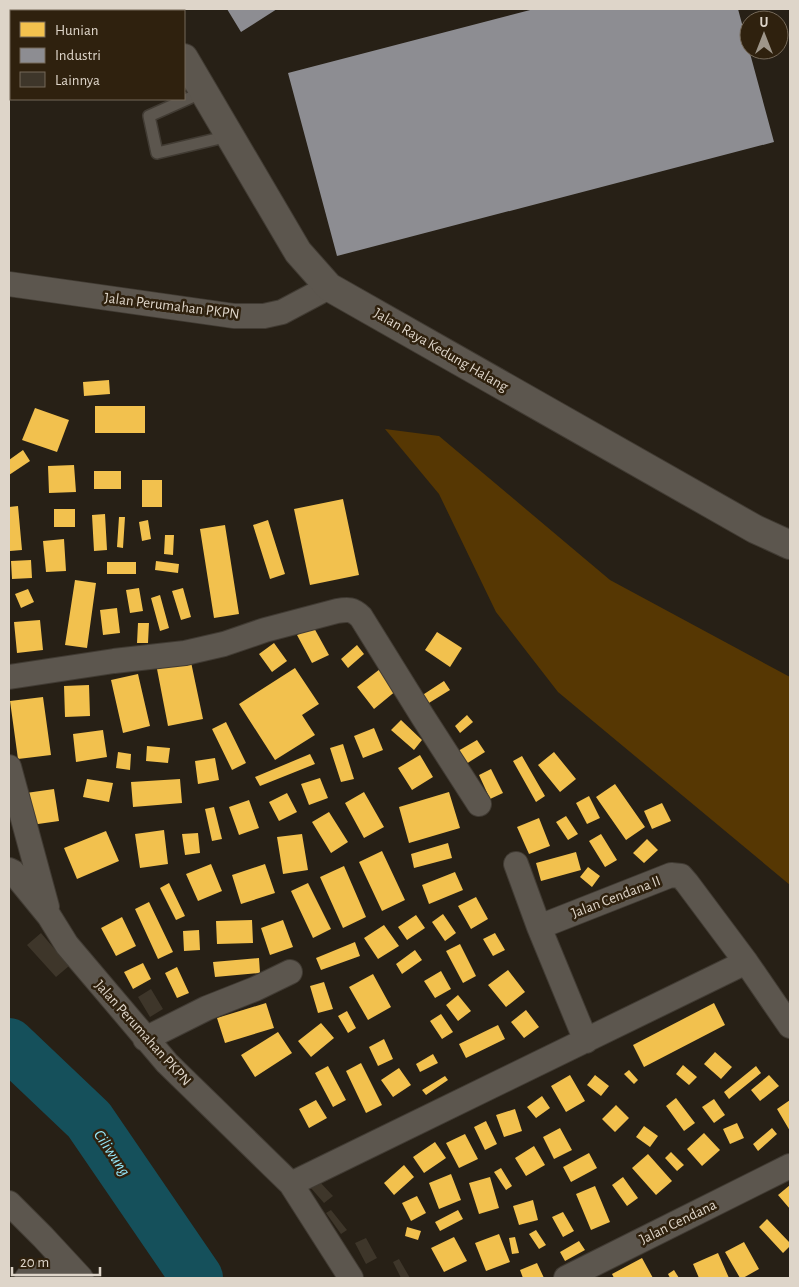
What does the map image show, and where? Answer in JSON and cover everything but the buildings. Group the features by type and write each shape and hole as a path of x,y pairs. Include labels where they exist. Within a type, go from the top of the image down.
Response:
{"main road":[{"name":"Jalan Raya Kedung Halang","path":"185,60 298,252 329,287 755,529 790,545"}],"street":[{"name":"Jalan Perumahan PKPN","path":"9,284 234,316 264,316 282,312 329,287"},
{"path":"9,678 114,661 185,653 224,644 265,630 337,611 347,609 355,611 362,617 479,804"},
{"path":"9,767 49,916"},
{"path":"516,864 539,927 586,1041"},
{"name":"Jalan Perumahan PKPN","path":"9,870 13,872 49,916 67,945 167,1064 291,1184 351,1278"},
{"name":"Jalan Cendana II","path":"539,927 671,875 681,876 746,962"},
{"path":"291,1184 746,962 790,1026"},
{"path":"146,1039 207,1008 255,989 290,972"},
{"name":"Jalan Cendana","path":"566,1278 790,1166"},
{"path":"9,1203 74,1271"},
{"path":"27,1278 74,1271"}],"lane":[{"path":"203,92 149,116 156,153 229,136"}],"shaded area":[{"path":"385,429 439,436 610,580 790,677 790,885 558,692 496,612 439,494"}],"waterway":[{"name":"Ciliwung","path":"9,1044 89,1120 197,1278"}]}
